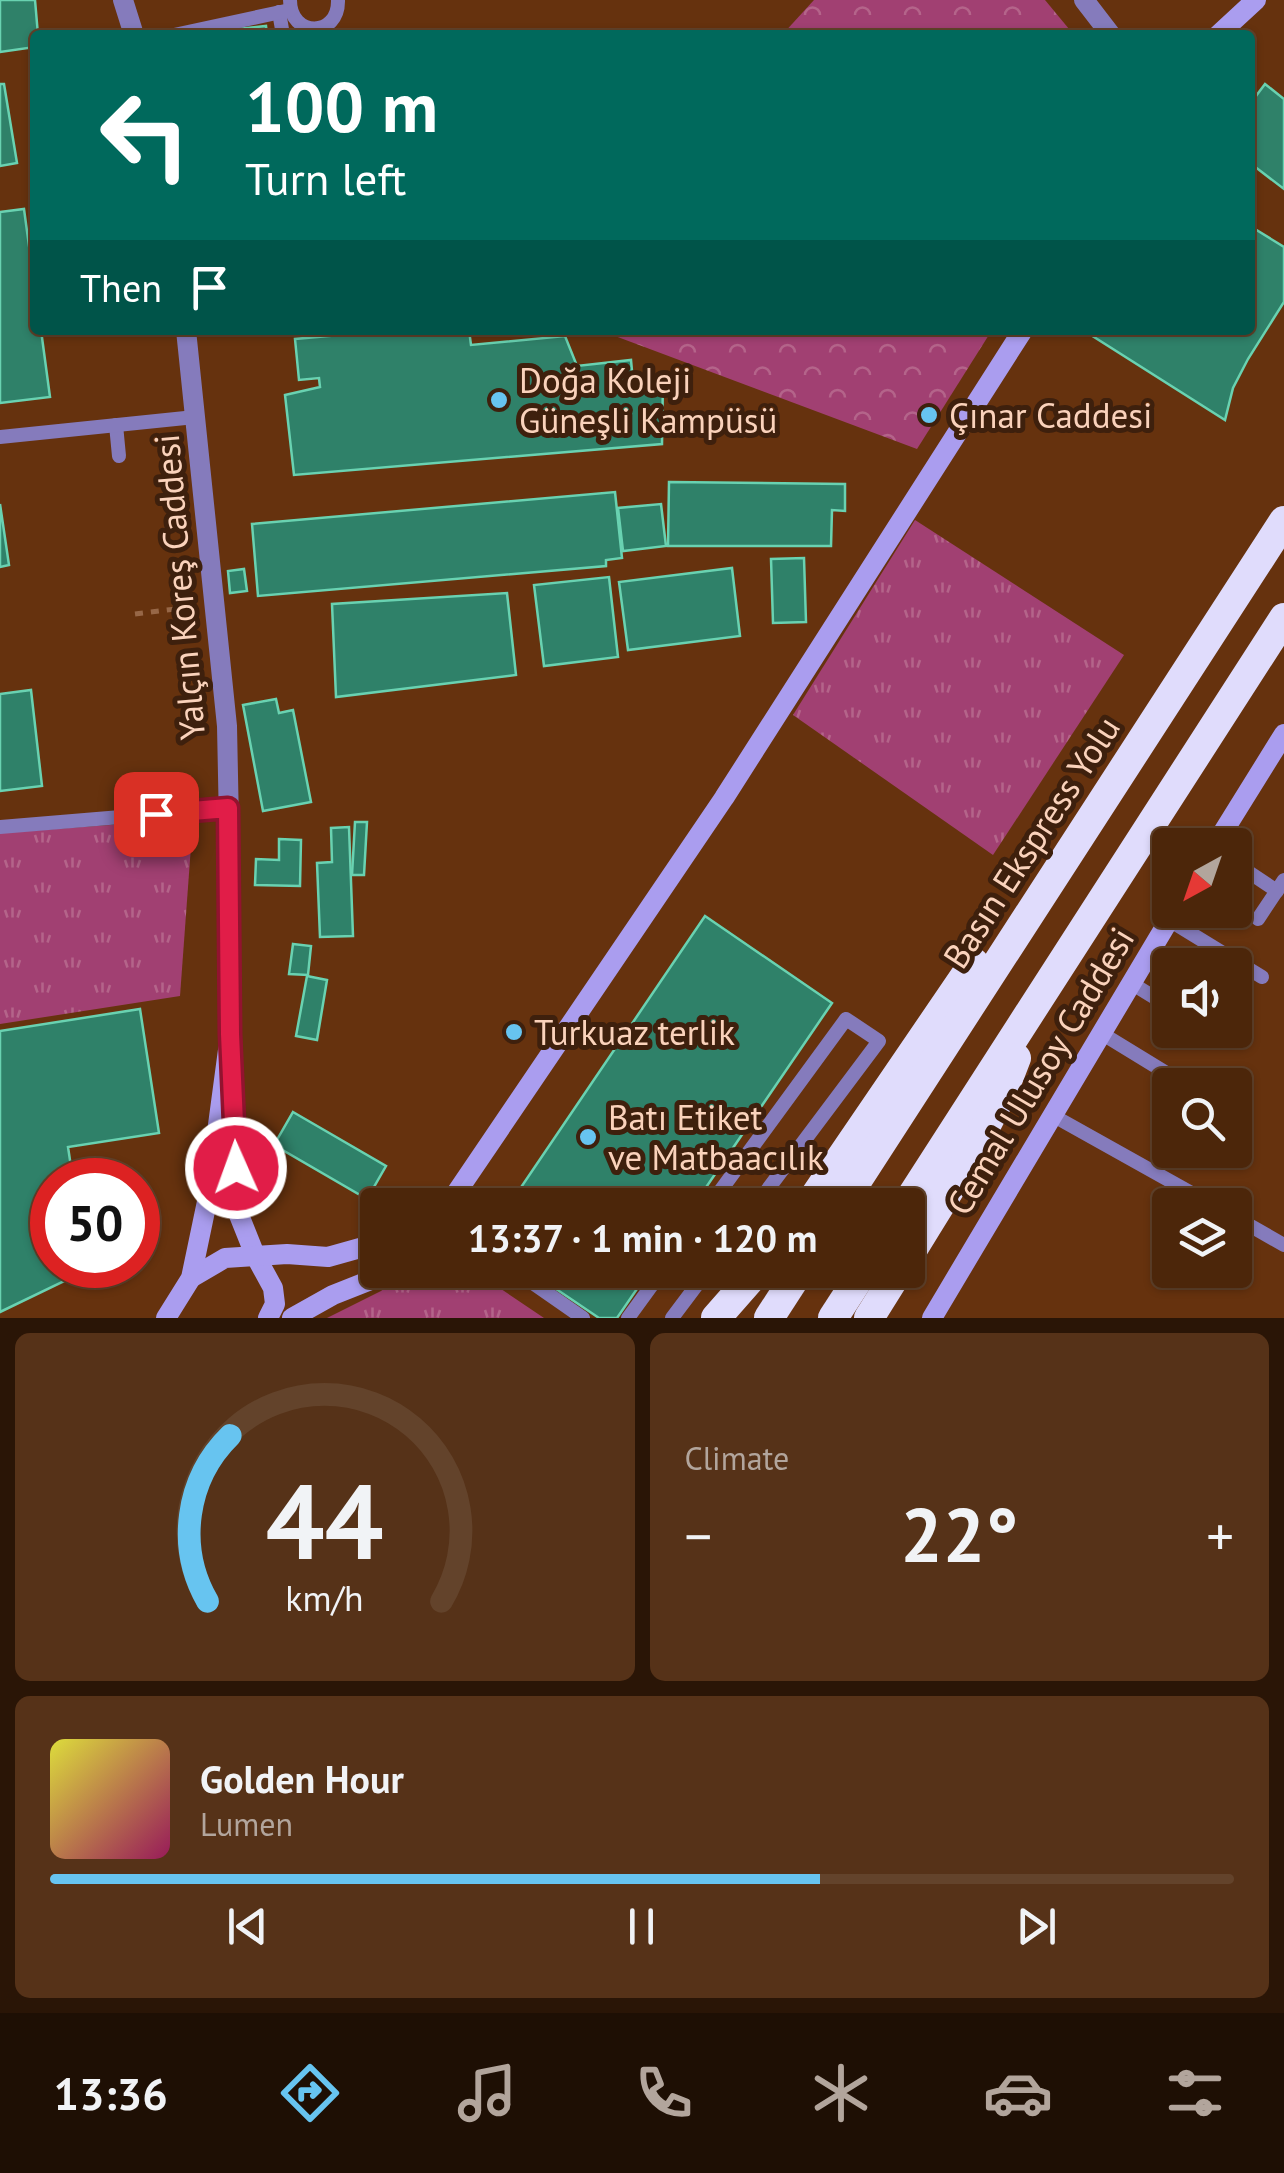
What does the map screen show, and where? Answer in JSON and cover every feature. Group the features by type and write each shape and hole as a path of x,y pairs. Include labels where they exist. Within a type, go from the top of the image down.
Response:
{"highway":[{"name":"Basın Ekspress Yolu","path":"852,1188 1284,521"},
{"path":"917,1188 1284,618"},
{"path":"821,1188 1009,914 1050,880"},
{"path":"925,1229 1004,1092 1036,1006"},
{"path":"716,1318 744,1288"},
{"path":"726,1318 747,1288"},
{"path":"769,1318 788,1288"},
{"path":"832,1318 852,1288"},
{"path":"869,1318 888,1288"}],"main road":[{"path":"1223,30 1256,0"},
{"path":"460,1188 724,798 1020,335"},
{"path":"1227,828 1280,749"},
{"name":"Cemal Ulusoy Caddesi","path":"932,1318 1164,928"},
{"path":"166,1318 190,1278 210,1192 230,1034"},
{"name":"Yalçın Koreş Caddesi","path":"230,1034 237,1210 273,1288 275,1304 268,1318"},
{"path":"190,1278 225,1258 287,1254 328,1257 360,1248"},
{"path":"292,1318 360,1284"}],"street":[{"path":"124,0 133,30"},
{"path":"1084,0 1107,30"},
{"name":"Yalçın Koreş Caddesi","path":"187,335 227,726 230,1034"}],"lane":[{"path":"194,30 286,7 299,24 314,29 335,17 338,0"},
{"path":"0,437 195,417"},
{"path":"116,425 119,456"},
{"path":"0,826 228,808"},
{"path":"1252,872 1281,886 1258,920"},
{"path":"1191,928 1262,977"},
{"path":"1131,983 1152,996"},
{"path":"722,1188 846,1018 879,1041 769,1188"},
{"path":"1101,1033 1158,1068"},
{"path":"1052,1115 1183,1188"},
{"path":"1252,1227 1284,1245"},
{"path":"540,1288 583,1318"},
{"path":"628,1318 650,1288"},
{"path":"672,1318 694,1288"}],"path":[{"path":"136,614 214,604"}],"green space":[{"path":"814,0 1045,0 1070,30 787,30"},
{"path":"612,335 989,335 917,449"},
{"path":"915,520 1124,655 993,855 793,715"},
{"path":"193,819 180,996 0,1024 0,833"},
{"path":"500,1288 544,1318 327,1318 381,1291"}],"building":[{"path":"0,0 35,0 38,30 30,30 30,48 0,52"},
{"path":"266,26 266,30 229,30"},
{"path":"0,84 4,84 17,163 0,166"},
{"path":"1265,84 1284,99 1284,189 1255,167 1255,97"},
{"path":"24,209 30,253 30,335 42,335 50,397 0,403 0,212"},
{"path":"1255,229 1284,247 1284,302 1233,388 1225,420 1091,335 1255,335"},
{"path":"470,335 471,345 565,336 577,366 631,360 633,382 663,379 662,444 294,475 285,395 320,387 319,378 299,380 295,339"},
{"path":"669,482 845,484 845,511 832,510 831,546 668,546"},
{"path":"615,492 622,558 606,560 606,566 258,596 252,524"},
{"path":"0,504 9,565 0,567"},
{"path":"661,504 666,546 623,551 618,508"},
{"path":"804,558 806,622 773,623 771,559"},
{"path":"732,568 740,636 628,650 619,582"},
{"path":"244,569 247,591 230,593 228,571"},
{"path":"609,577 618,657 544,666 534,585"},
{"path":"507,593 516,675 336,697 332,604"},
{"path":"31,690 42,786 0,791 0,694"},
{"path":"276,699 279,713 293,710 311,802 263,811 243,705"},
{"path":"355,822 367,822 364,875 352,875"},
{"path":"349,827 353,936 320,937 317,863 332,862 331,828"},
{"path":"279,839 301,840 300,886 255,885 256,859 279,860"},
{"path":"705,916 832,1003 706,1188 521,1188"},
{"path":"293,944 311,946 308,975 289,974"},
{"path":"307,976 327,980 317,1040 296,1036"},
{"path":"140,1009 159,1133 68,1147 70,1158 30,1158 30,1288 50,1288 0,1312 0,1031"},
{"path":"293,1112 386,1166 373,1188 360,1188 360,1195 274,1145"},
{"path":"555,1288 638,1288 617,1318 599,1318"}],"place":[{"name":"Doğa Koleji Güneşli Kampüsü","path":"499,400"},
{"name":"Çınar Caddesi","path":"929,415"},
{"name":"Turkuaz terlik","path":"514,1032"},
{"name":"Batı Etiket ve Matbaacılık","path":"588,1137"}],"route":[{"path":"156,814 228,808 230,1034 236,1168"}]}
